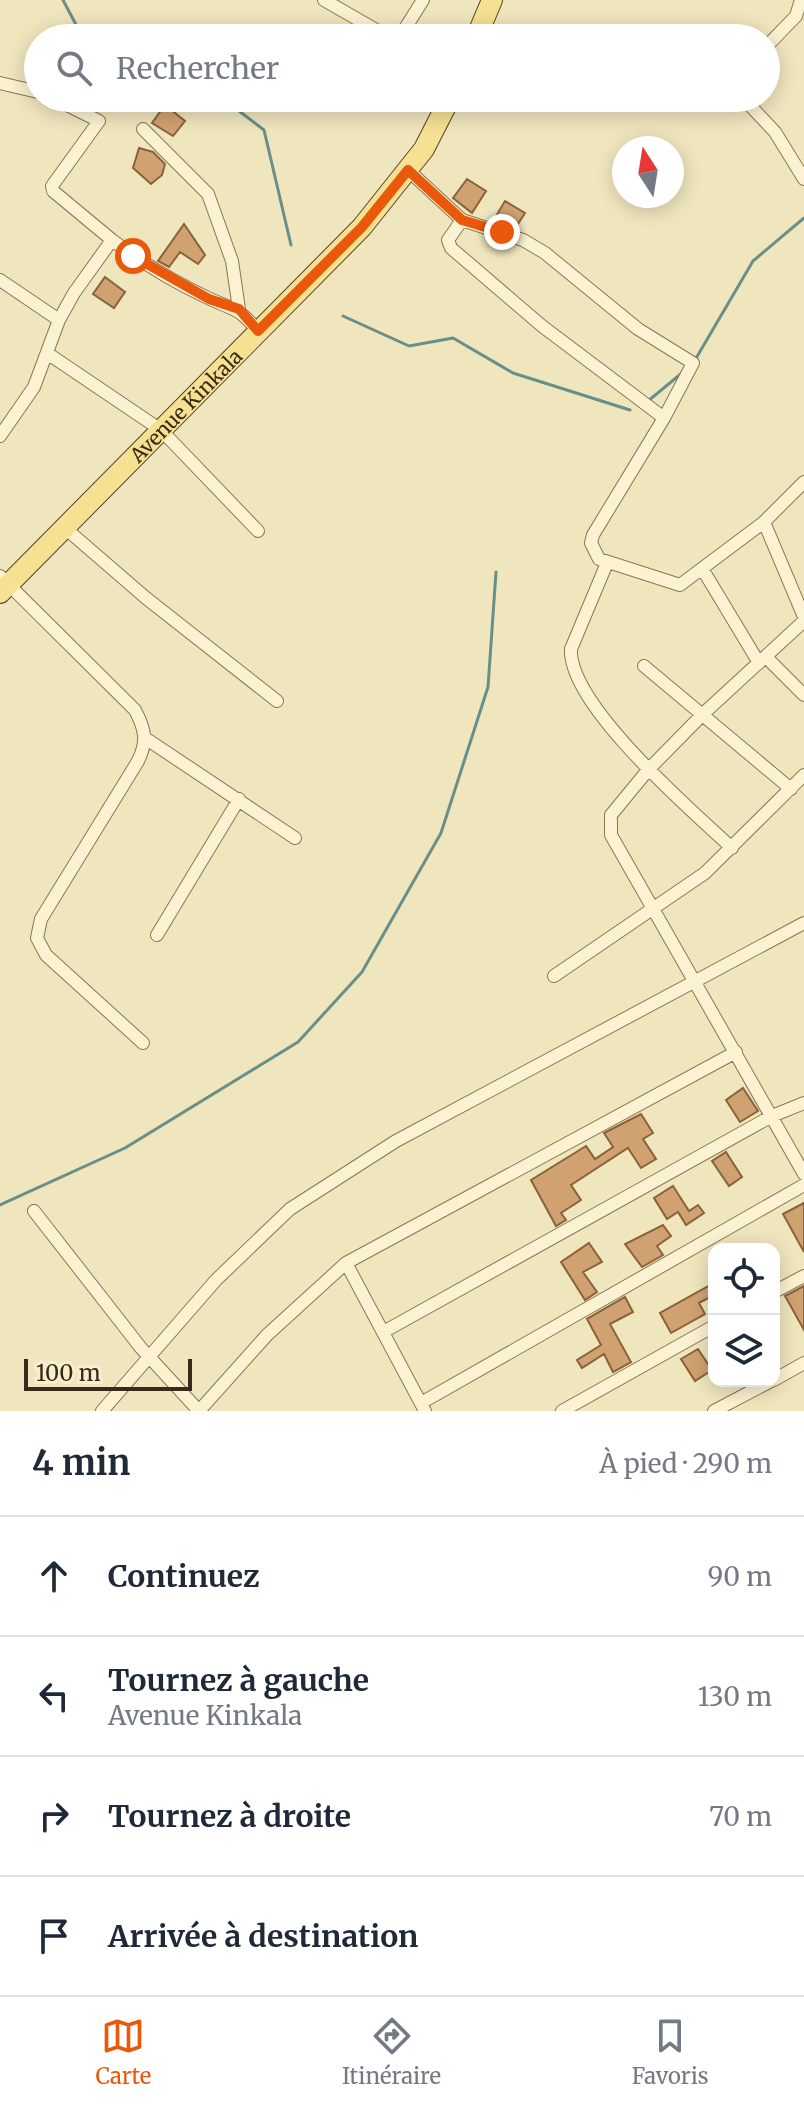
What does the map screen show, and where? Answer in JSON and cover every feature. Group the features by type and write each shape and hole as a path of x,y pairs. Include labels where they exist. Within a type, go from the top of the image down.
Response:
{"main road":[{"path":"482,24 492,0"},
{"name":"Avenue Kinkala","path":"3,584 65,528 362,227 408,170 444,112"}],"street":[{"path":"324,0 366,24"},
{"path":"408,24 423,0"},
{"path":"780,33 796,16 801,0"},
{"path":"0,83 24,89"},
{"path":"81,112 99,121 52,186 53,191 133,256 209,299 239,309 258,331"},
{"path":"756,112 775,132 804,179"},
{"path":"143,129 208,194 232,261 239,309"},
{"path":"408,170 462,220 523,240 545,253 638,329 693,363 664,418 593,535 593,551 607,563 680,585 764,522 804,482"},
{"path":"462,220 448,240 451,248 542,326 664,418"},
{"path":"0,436 34,387 59,320 74,293 112,240"},
{"path":"0,280 59,320"},
{"path":"47,353 161,430 258,531"},
{"path":"764,522 804,619 648,770 611,815 610,826 611,835 804,1174"},
{"path":"65,528 146,598 277,701"},
{"path":"607,563 571,649 570,664 583,689 648,770 732,848"},
{"path":"703,570 763,660 804,695"},
{"path":"3,584 135,710 145,738 138,761 41,919 37,938 46,955 143,1043"},
{"path":"644,666 791,789"},
{"path":"145,738 295,838"},
{"path":"554,976 655,911 732,848 804,775"},
{"path":"157,935 239,799"},
{"path":"102,1411 216,1280 290,1209 396,1141 697,983 804,923"},
{"path":"34,1211 148,1356 199,1411 267,1335 346,1263 736,1052"},
{"path":"385,1331 772,1116 804,1103"},
{"path":"346,1263 423,1407 804,1185"},
{"path":"780,1289 804,1276"},
{"path":"562,1411 708,1329"},
{"path":"780,1376 804,1363"},
{"path":"714,1411 760,1387"}],"building":[{"path":"160,112 174,112 185,121 173,136 152,123"},
{"path":"139,148 153,152 165,164 162,175 151,184 133,168"},
{"path":"467,179 486,191 472,213 453,198"},
{"path":"505,201 525,213 516,227 496,216"},
{"path":"184,224 205,255 198,264 180,252 169,267 158,261"},
{"path":"105,277 125,292 114,308 93,294"},
{"path":"743,1088 758,1111 740,1122 726,1100"},
{"path":"641,1114 653,1133 643,1139 656,1159 641,1168 628,1148 571,1185 581,1200 561,1213 566,1220 556,1226 531,1180 586,1146 595,1159 613,1147 604,1133"},
{"path":"726,1152 742,1177 729,1186 712,1161"},
{"path":"673,1186 689,1211 698,1205 704,1213 686,1225 678,1212 667,1219 654,1198"},
{"path":"804,1203 804,1252 783,1214"},
{"path":"663,1225 671,1236 657,1246 663,1255 642,1267 625,1244"},
{"path":"589,1243 602,1262 583,1272 597,1292 585,1300 561,1262"},
{"path":"708,1286 708,1298 699,1303 705,1314 671,1333 660,1313"},
{"path":"804,1286 804,1330 785,1296"},
{"path":"625,1297 633,1312 610,1324 631,1362 613,1372 604,1354 582,1368 577,1360 601,1345 587,1319"},
{"path":"698,1349 708,1364 708,1373 695,1381 681,1359"}],"waterway":[{"path":"63,0 76,24"},
{"path":"240,112 264,130 291,245"},
{"path":"695,360 753,261 804,218"},
{"path":"343,316 409,346 453,338 513,373 630,410"},
{"path":"648,401 682,373"},
{"path":"0,1205 125,1148 298,1042 362,972 441,833 488,687 496,572"}],"route":[{"path":"133,256 209,299 239,309 258,331 362,227 408,170 462,220 502,232"}]}
